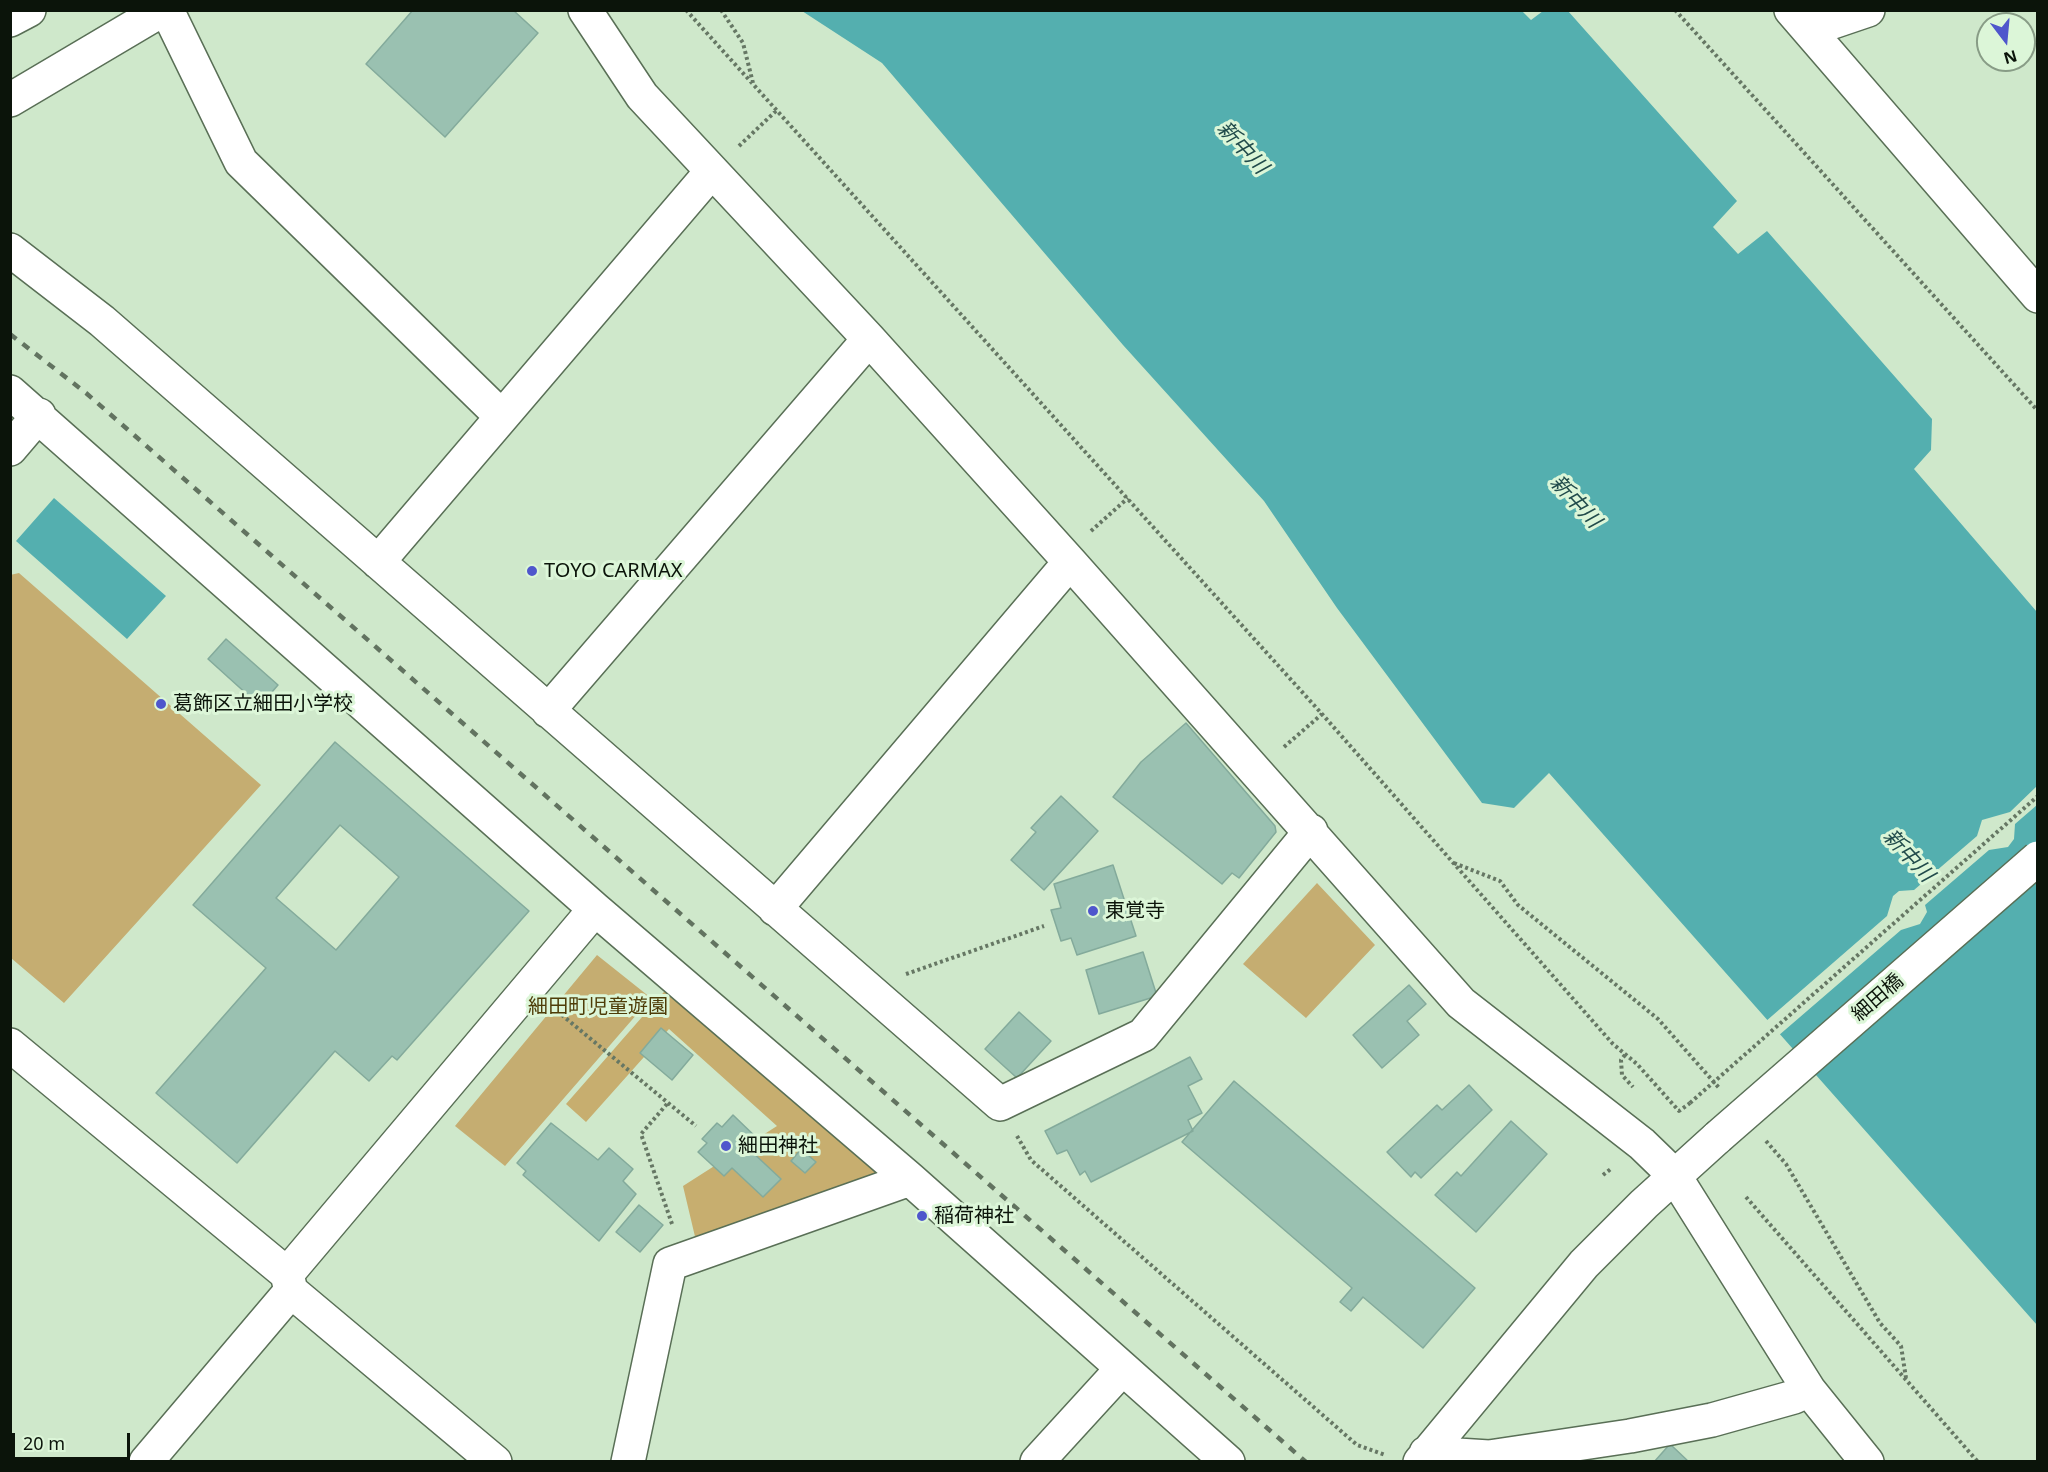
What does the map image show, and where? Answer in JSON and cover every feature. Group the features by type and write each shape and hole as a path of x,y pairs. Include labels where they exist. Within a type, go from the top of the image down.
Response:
{"street":[{"path":"10,20 28,10"},
{"path":"10,100 162,10"},
{"path":"167,10 241,162 502,417"},
{"path":"585,10 642,96 722,162 868,339 1076,550 1311,831 1461,1003 1642,1144 1674,1175 1809,1390 1867,1461"},
{"path":"1800,20 1868,10"},
{"path":"1800,20 2037,296"},
{"path":"378,562 722,162"},
{"path":"10,250 102,321 1000,1104 1143,1035 1311,831"},
{"path":"548,711 868,339"},
{"path":"10,392 39,415 595,909 910,1179 1228,1461"},
{"path":"10,449 39,415"},
{"path":"775,909 1076,550"},
{"name":"細田橋","path":"1413,1457 1584,1264 1674,1175 2037,858"},
{"path":"146,1461 289,1282 595,909"},
{"path":"10,1045 495,1461"},
{"path":"628,1461 670,1264 910,1179"},
{"path":"1037,1461 1122,1369"},
{"path":"1413,1457 1580,1452 1712,1420 1794,1397 1809,1390"}],"path":[{"path":"686,10 778,109 1322,714 1612,1044 1637,1064 1679,1110 2037,796"},
{"path":"721,10 743,43 753,84"},
{"path":"1675,10 2037,411"},
{"path":"722,162 778,109"},
{"path":"1076,550 1128,498"},
{"path":"1277,753 1322,714"},
{"path":"876,997 893,979 1044,926"},
{"path":"529,988 696,1126"},
{"path":"668,1104 641,1134 684,1259"},
{"path":"1000,1104 1031,1160 1357,1445 1413,1457"},
{"path":"1603,1175 1611,1169"},
{"path":"1746,1197 1978,1461"}],"green space":[{"path":"19,573 261,785 64,1003 11,958 10,575"},
{"path":"1317,883 1375,945 1306,1018 1243,964"},
{"name":"細田町児童遊園","path":"597,955 651,998 505,1166 455,1126"}],"shaded area":[{"path":"670,985 897,1177 697,1245 683,1186 777,1126 669,1029 586,1122 566,1104"}],"water":[{"name":"新中川","path":"1521,10 1531,20 1543,11 1568,11 1737,201 1713,227 1738,254 1767,231 1932,419 1931,450 1914,469 2037,612 2037,1325 1549,773 1514,808 1482,803 1337,608 1264,501 1123,345 882,63 802,11"},
{"path":"54,498 166,596 127,639 16,541"}],"pier":[{"path":"2037,786 2037,805 2015,824 2014,839 2008,847 1989,850 1925,905 1927,912 1920,924 1901,930 1778,1036 1765,1022 1887,916 1893,896 1899,891 1914,890 1977,836 1982,820 2010,812"}],"building":[{"path":"413,10 513,10 538,33 445,137 366,64"},
{"path":"226,639 278,685 260,706 208,659"},
{"path":"1186,723 1275,826 1276,832 1239,878 1232,873 1222,884 1113,797 1141,762"},
{"path":"335,742 529,911 397,1060 392,1056 369,1081 335,1051 237,1163 156,1093 266,968 193,905","holes":["340,825 399,877 336,950 276,898"]},
{"path":"1061,796 1098,831 1044,890 1011,860 1036,832 1031,828"},
{"path":"1113,865 1136,936 1077,955 1071,938 1061,941 1051,910 1061,908 1054,884"},
{"path":"1143,952 1157,996 1099,1014 1086,970"},
{"path":"1409,985 1426,1004 1407,1021 1419,1035 1382,1068 1353,1035"},
{"path":"1019,1012 1051,1041 1017,1078 985,1049"},
{"path":"661,1028 693,1055 672,1080 640,1053"},
{"path":"1190,1057 1202,1079 1188,1086 1202,1113 1188,1120 1193,1131 1091,1182 1085,1171 1080,1175 1067,1150 1057,1154 1045,1131"},
{"path":"1234,1081 1475,1288 1423,1348 1363,1297 1351,1311 1340,1302 1352,1288 1182,1142"},
{"path":"1469,1085 1492,1110 1421,1178 1415,1172 1411,1177 1387,1152 1437,1105 1442,1110"},
{"path":"733,1115 760,1141 750,1150 781,1179 763,1197 732,1168 724,1176 698,1152 707,1143 702,1139 717,1123 722,1127"},
{"path":"1511,1121 1547,1154 1476,1232 1435,1195 1457,1172 1461,1176"},
{"path":"551,1123 598,1160 609,1148 633,1169 623,1181 636,1194 599,1241 523,1175 526,1171 517,1163"},
{"path":"801,1149 816,1162 805,1173 791,1161"},
{"path":"639,1205 663,1225 640,1252 616,1232"},
{"path":"1670,1444 1689,1462 1654,1462"}],"railway":[{"path":"10,334 86,393 1306,1462"}],"place":[{"name":"TOYO CARMAX","path":"532,571"},
{"name":"葛飾区立細田小学校","path":"161,704"},
{"name":"東覚寺","path":"1093,911"},
{"name":"細田神社","path":"726,1146"},
{"name":"稲荷神社","path":"922,1216"}]}
